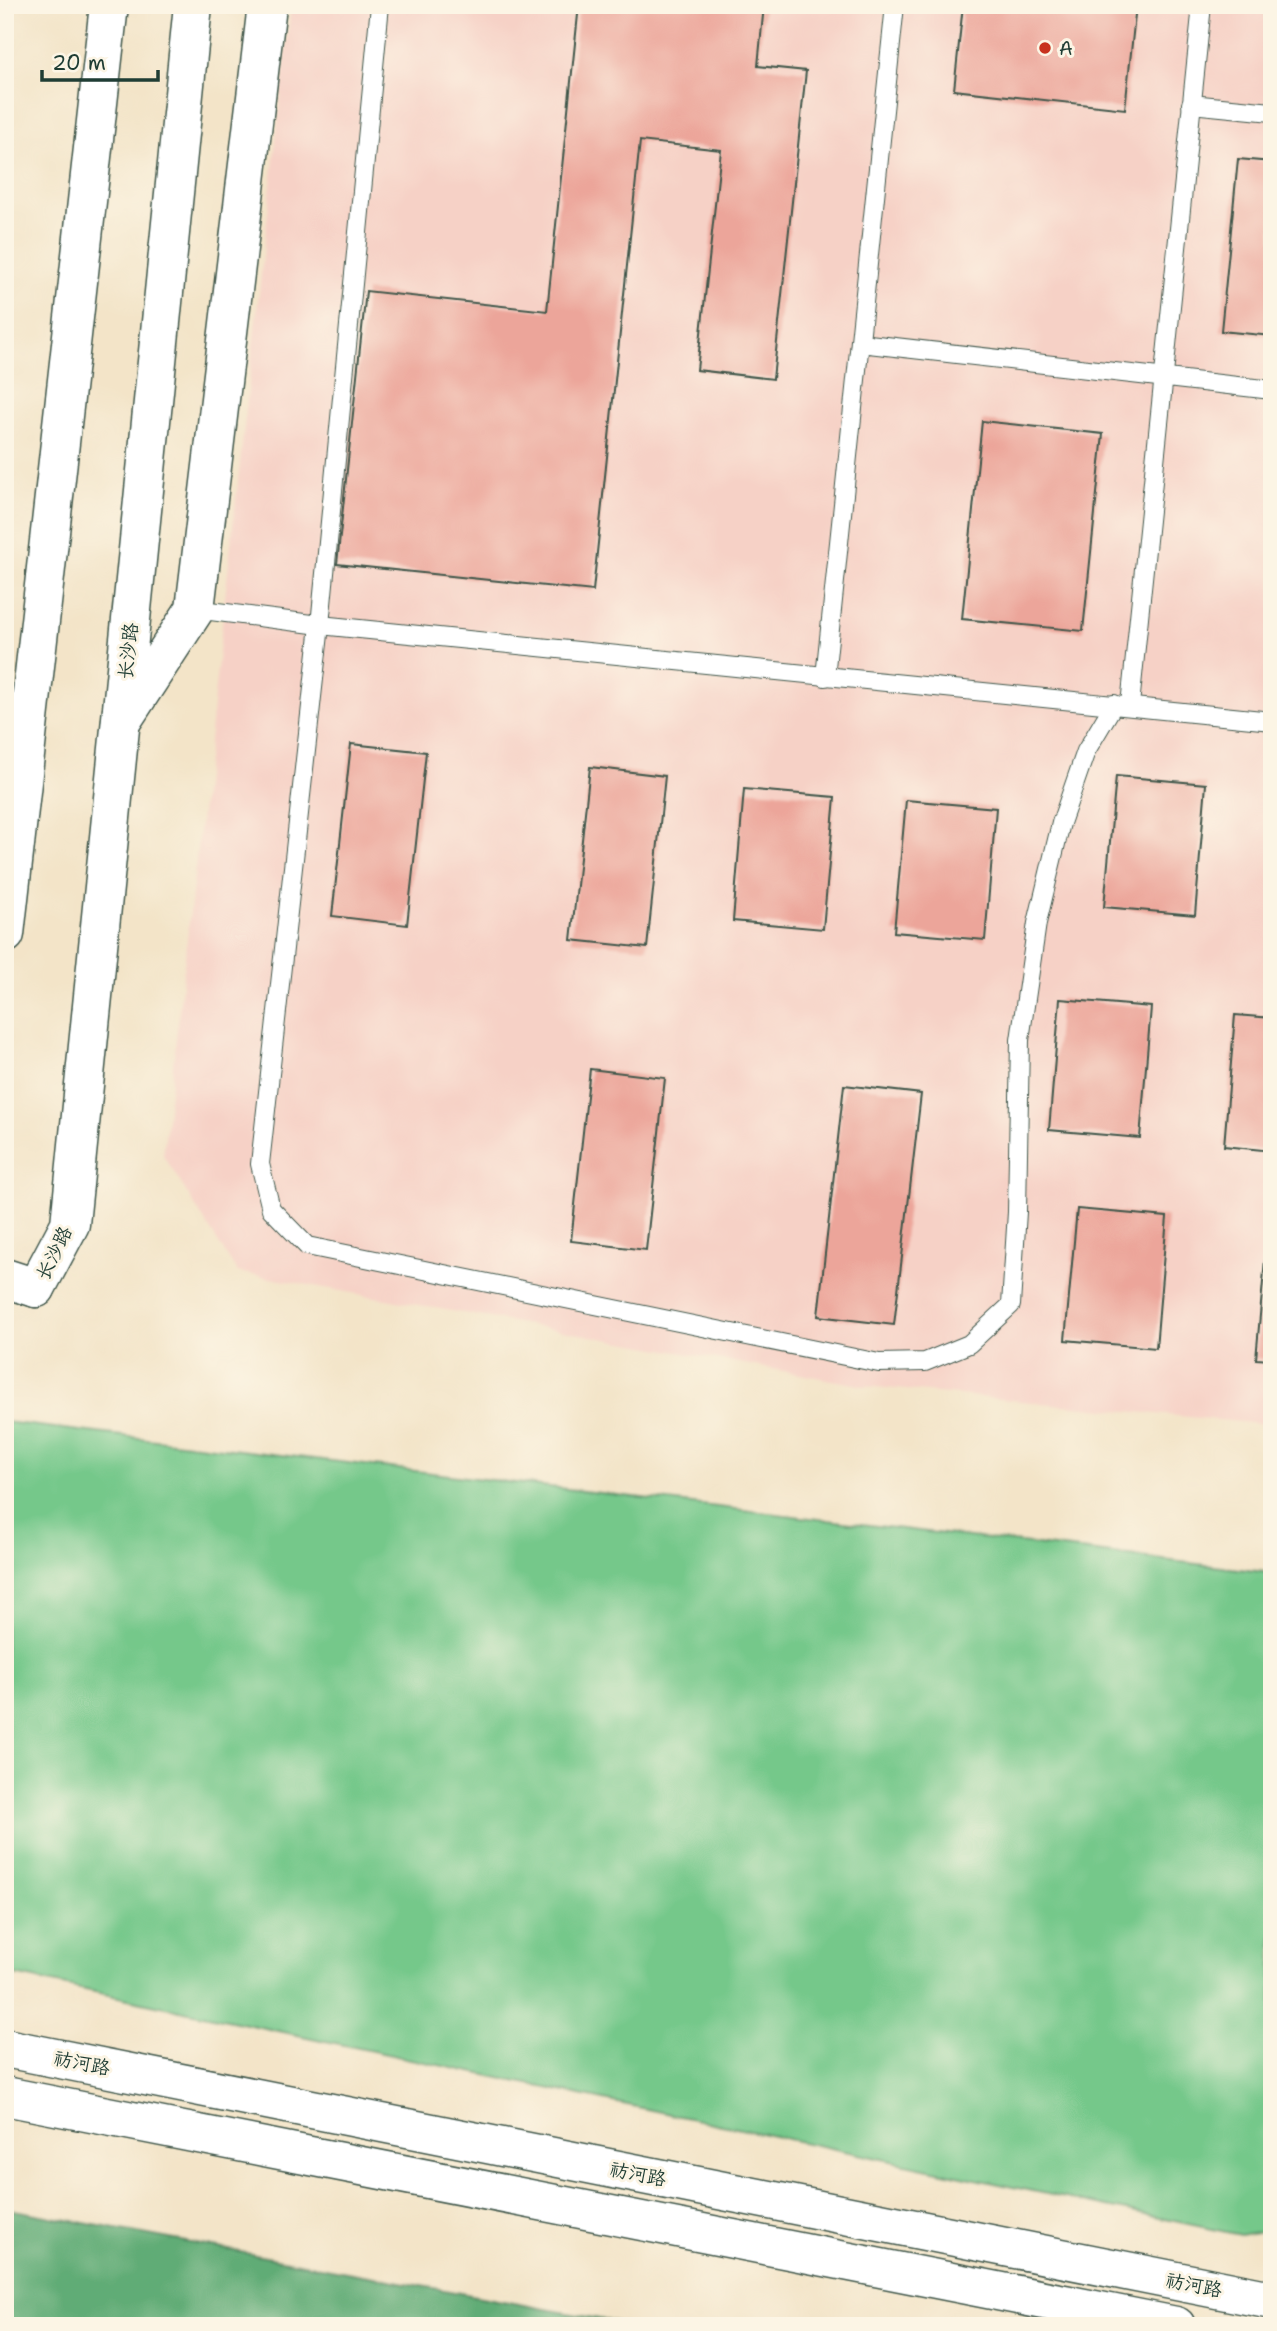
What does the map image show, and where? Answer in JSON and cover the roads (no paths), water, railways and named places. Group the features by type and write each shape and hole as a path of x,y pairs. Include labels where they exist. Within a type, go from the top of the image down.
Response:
{"main road":[{"path":"5,934 109,5"},
{"name":"长沙路","path":"15,1286 70,1224 193,5"},
{"path":"121,722 195,609 267,5"},
{"name":"祊河路","path":"5,2048 1272,2300"},
{"path":"5,2096 1176,2326"},
{"path":"1234,2293 1272,2283"}],"lane":[{"path":"380,5 320,625 260,1164 271,1209 307,1246 879,1363 925,1362 958,1348 968,1343 1011,1305 1017,1212 1020,1040 1037,923 1061,823 1086,751 1122,704 1162,379 1202,5"},
{"path":"825,677 895,5"},
{"path":"1191,104 1272,112"},
{"path":"860,342 1272,390"},
{"path":"195,609 320,625 1272,721"}],"place":[{"name":"A","path":"1045,48"}]}
